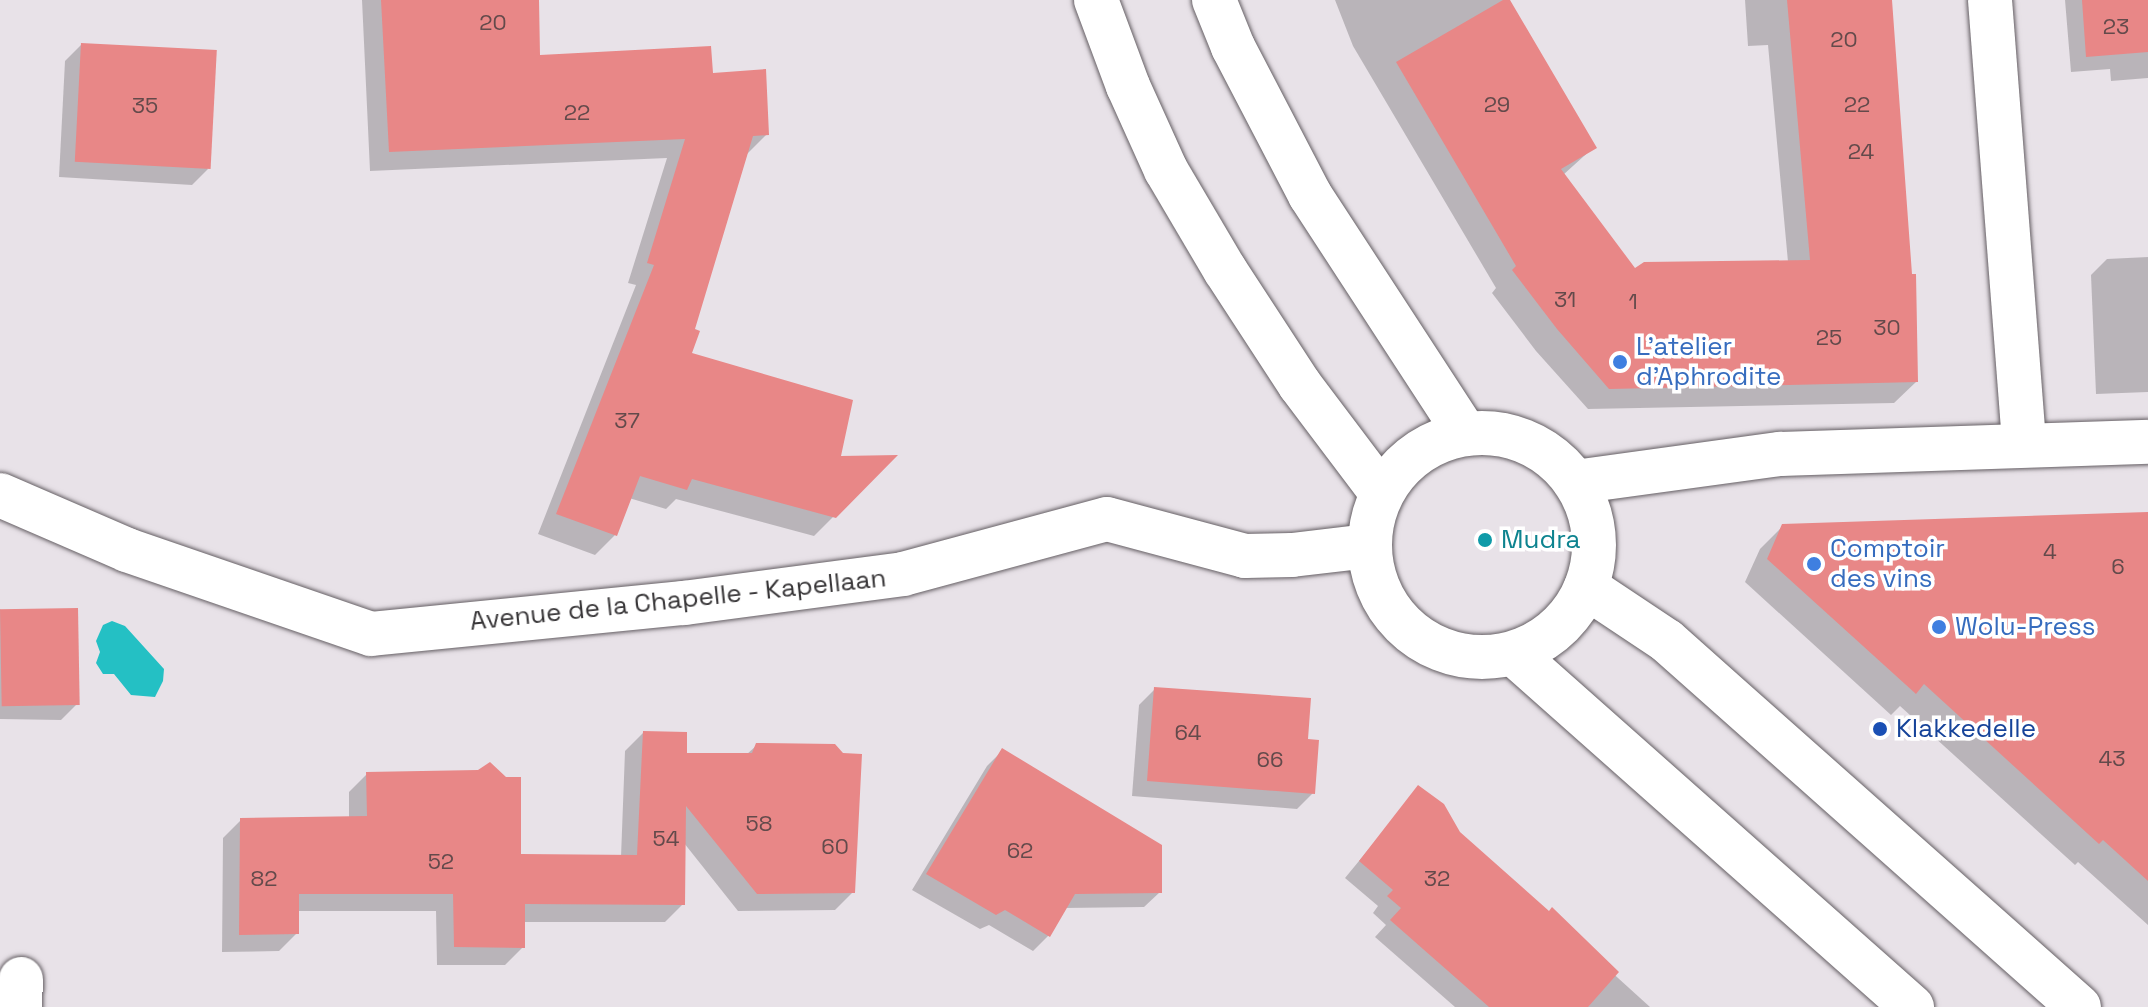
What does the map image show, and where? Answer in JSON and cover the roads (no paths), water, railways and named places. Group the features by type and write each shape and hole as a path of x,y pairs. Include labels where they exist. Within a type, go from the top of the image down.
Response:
{"main road":[{"path":"1096,0 1128,86 1166,170 1225,270 1300,385 1382,494"},
{"path":"1214,0 1233,47 1310,195 1465,433"},
{"path":"1990,0 2024,445"},
{"path":"1465,433 1492,434 1525,441 1552,458 1575,482 1588,509 1595,539 1592,569 1586,587 1554,633 1514,654 1482,658 1451,653 1422,640 1397,620 1380,593 1369,546 1382,494 1394,475 1413,457 1435,443 1465,433"},
{"path":"1575,482 1780,454 2148,442"},
{"name":"Avenue de la Chapelle - Kapellaan","path":"0,495 127,550 371,634 684,603 903,574 1107,519 1245,556 1292,555 1369,546"},
{"path":"1586,587 1667,641 2079,1007"},
{"path":"1514,654 1912,1007"}],"water":[{"path":"112,621 125,626 164,669 163,681 155,697 131,695 114,674 103,674 96,663 100,652 96,641 103,625"}],"place":[{"name":"L'atelier d'Aphrodite","path":"1620,362"},
{"name":"Mudra","path":"1485,540"},
{"name":"Comptoir des vins","path":"1814,564"},
{"name":"Wolu-Press","path":"1939,627"},
{"name":"Klakkedelle","path":"1880,729"}]}
